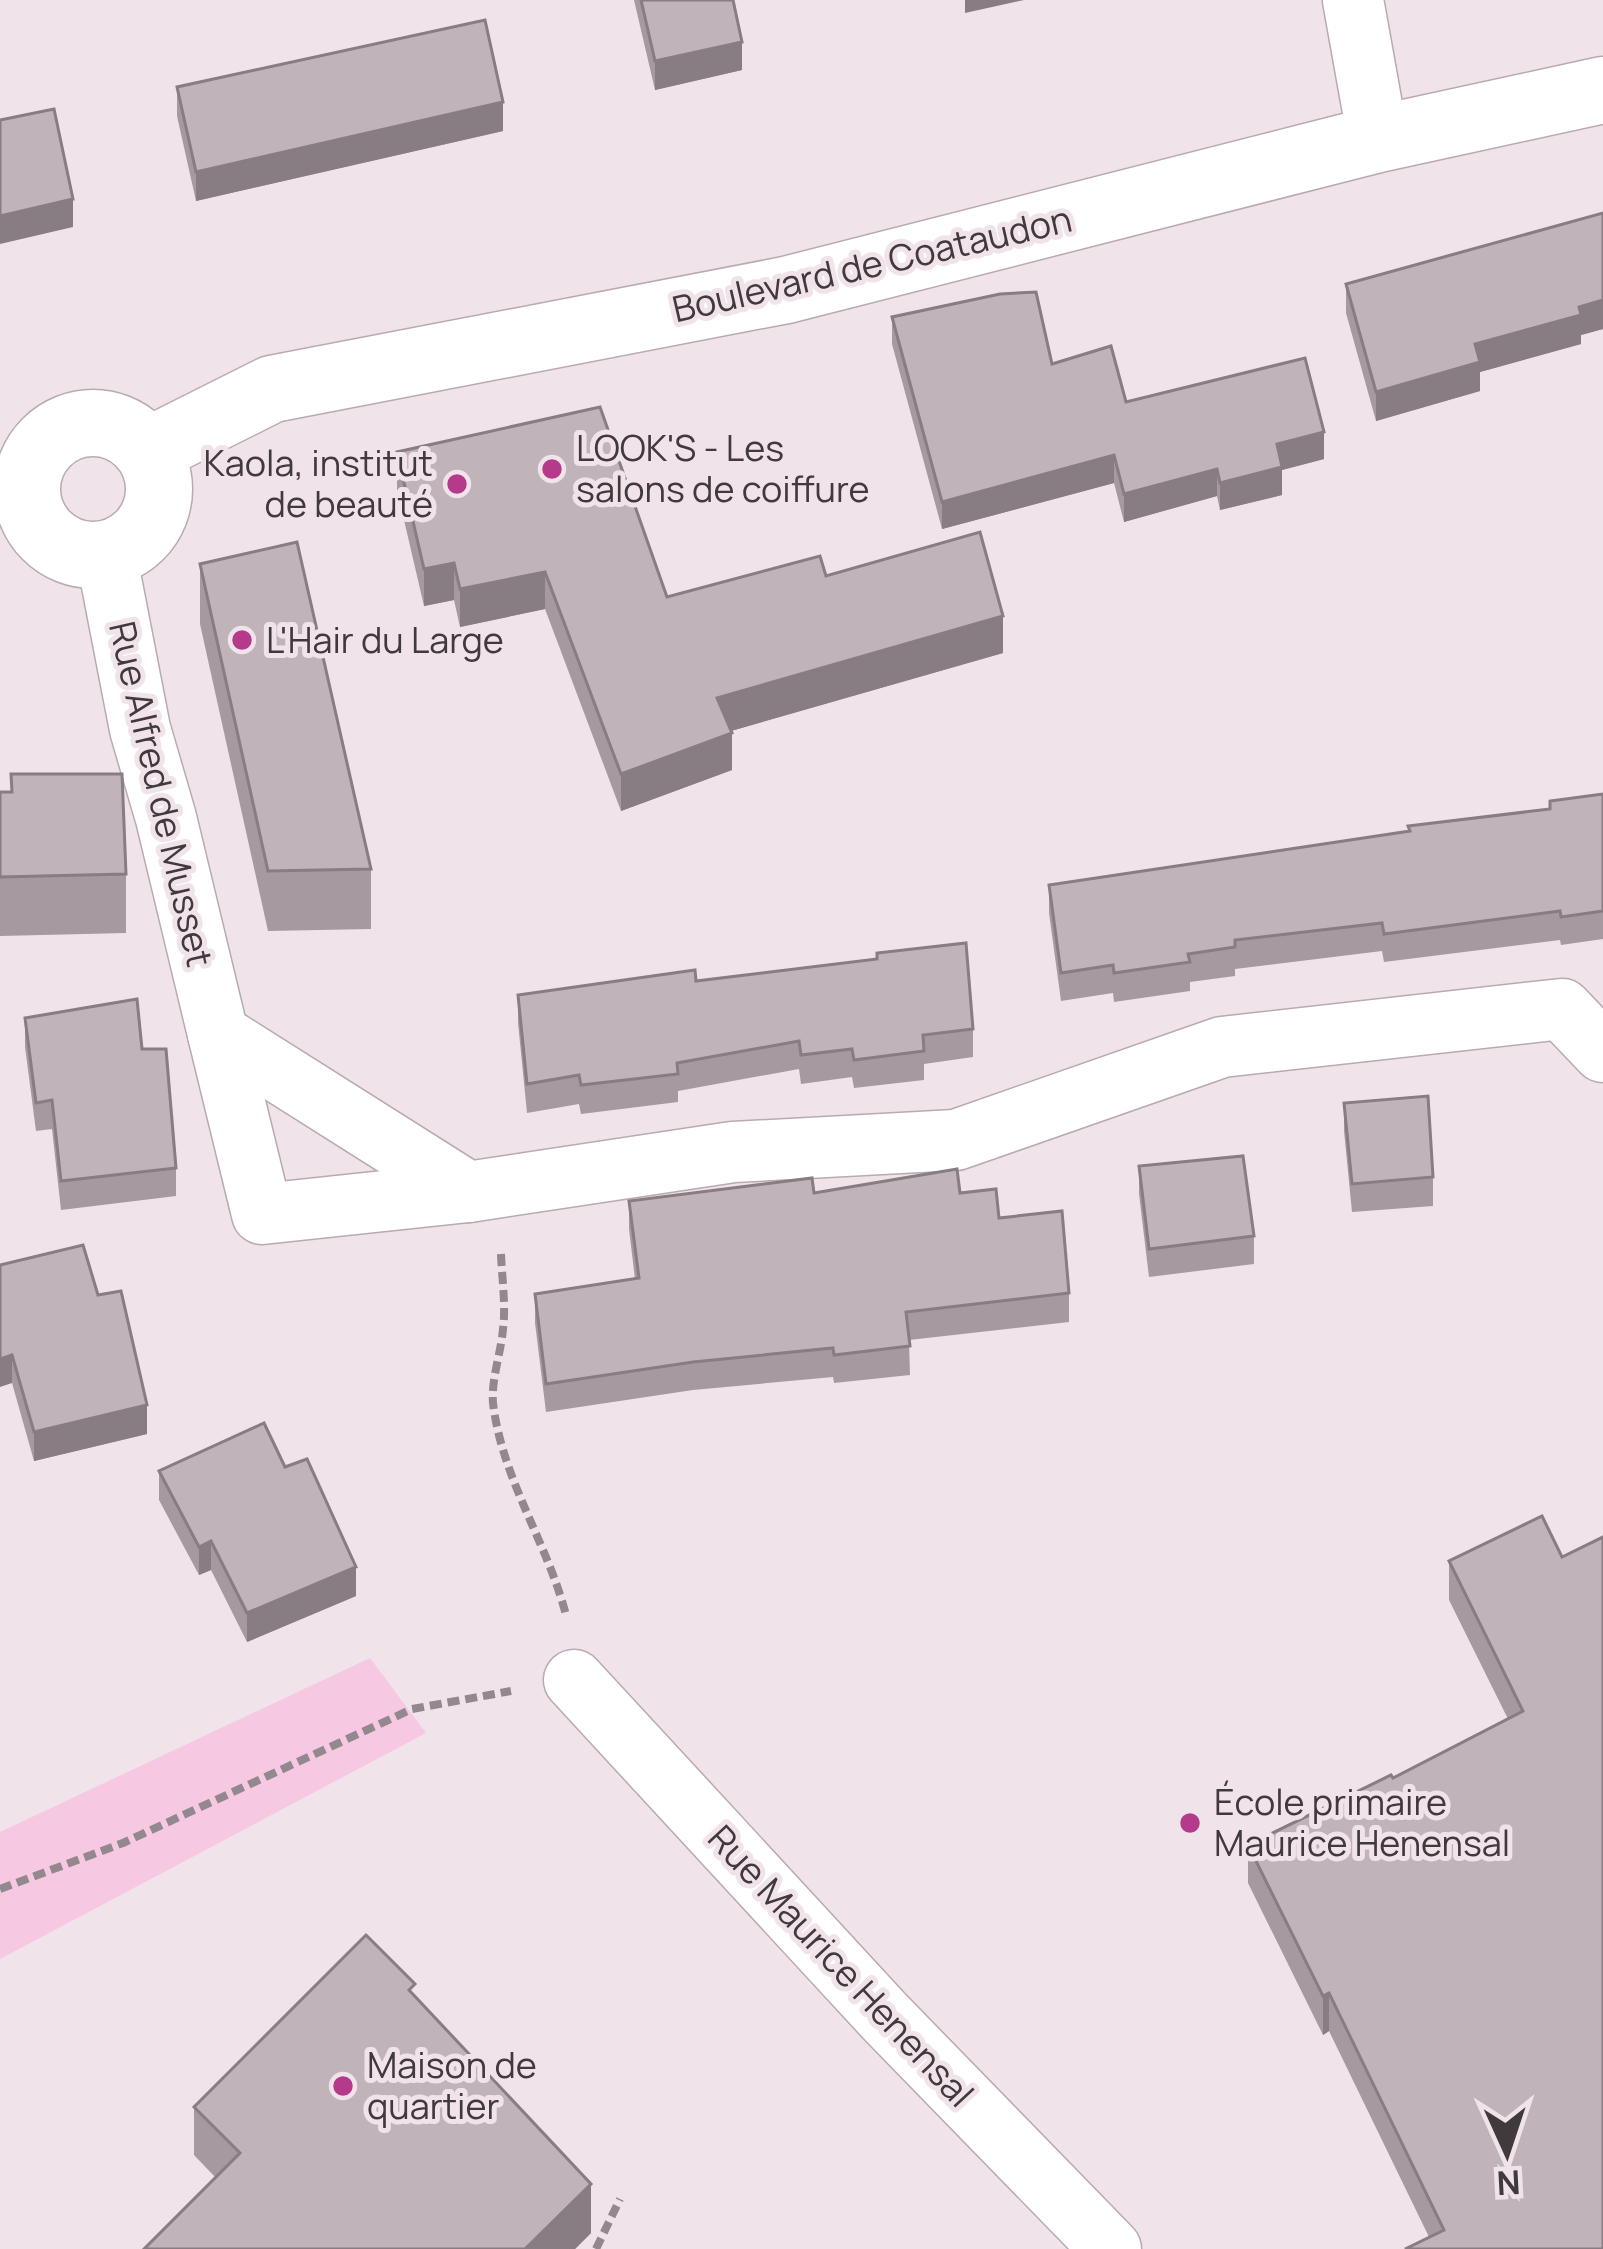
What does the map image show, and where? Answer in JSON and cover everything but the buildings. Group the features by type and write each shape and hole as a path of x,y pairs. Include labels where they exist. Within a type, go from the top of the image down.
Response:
{"main road":[{"name":"Boulevard de Coataudon","path":"148,451 272,389 786,290 1378,139 1603,90"},
{"path":"89,423 124,430 148,451 160,490 150,525 124,548 106,554 68,551 19,539 29,506 28,484 16,455 89,423"}],"street":[{"path":"1353,0 1378,139"},
{"name":"Rue Alfred de Musset","path":"106,554 140,730 166,818 262,1214 480,1190 733,1153 956,1139 1222,1047 1562,1009 1603,1052"},
{"path":"218,1034 480,1190"},
{"name":"Rue Maurice Henensal","path":"574,1680 886,2018 1111,2249"}],"path":[{"path":"0,1889 123,1843 412,1709 574,1680 555,1572 526,1518 492,1399 504,1324 501,1244 480,1190"},
{"path":"596,2249 620,2199"}],"shaded area":[{"path":"370,1658 426,1733 0,1959 0,1832"}],"place":[{"name":"LOOK'S - Les salons de coiffure","path":"552,469"},
{"name":"Kaola, institut de beauté","path":"457,484"},
{"name":"L'Hair du Large","path":"242,640"},
{"name":"École primaire Maurice Henensal","path":"1190,1823"},
{"name":"Maison de quartier","path":"343,2086"}]}
